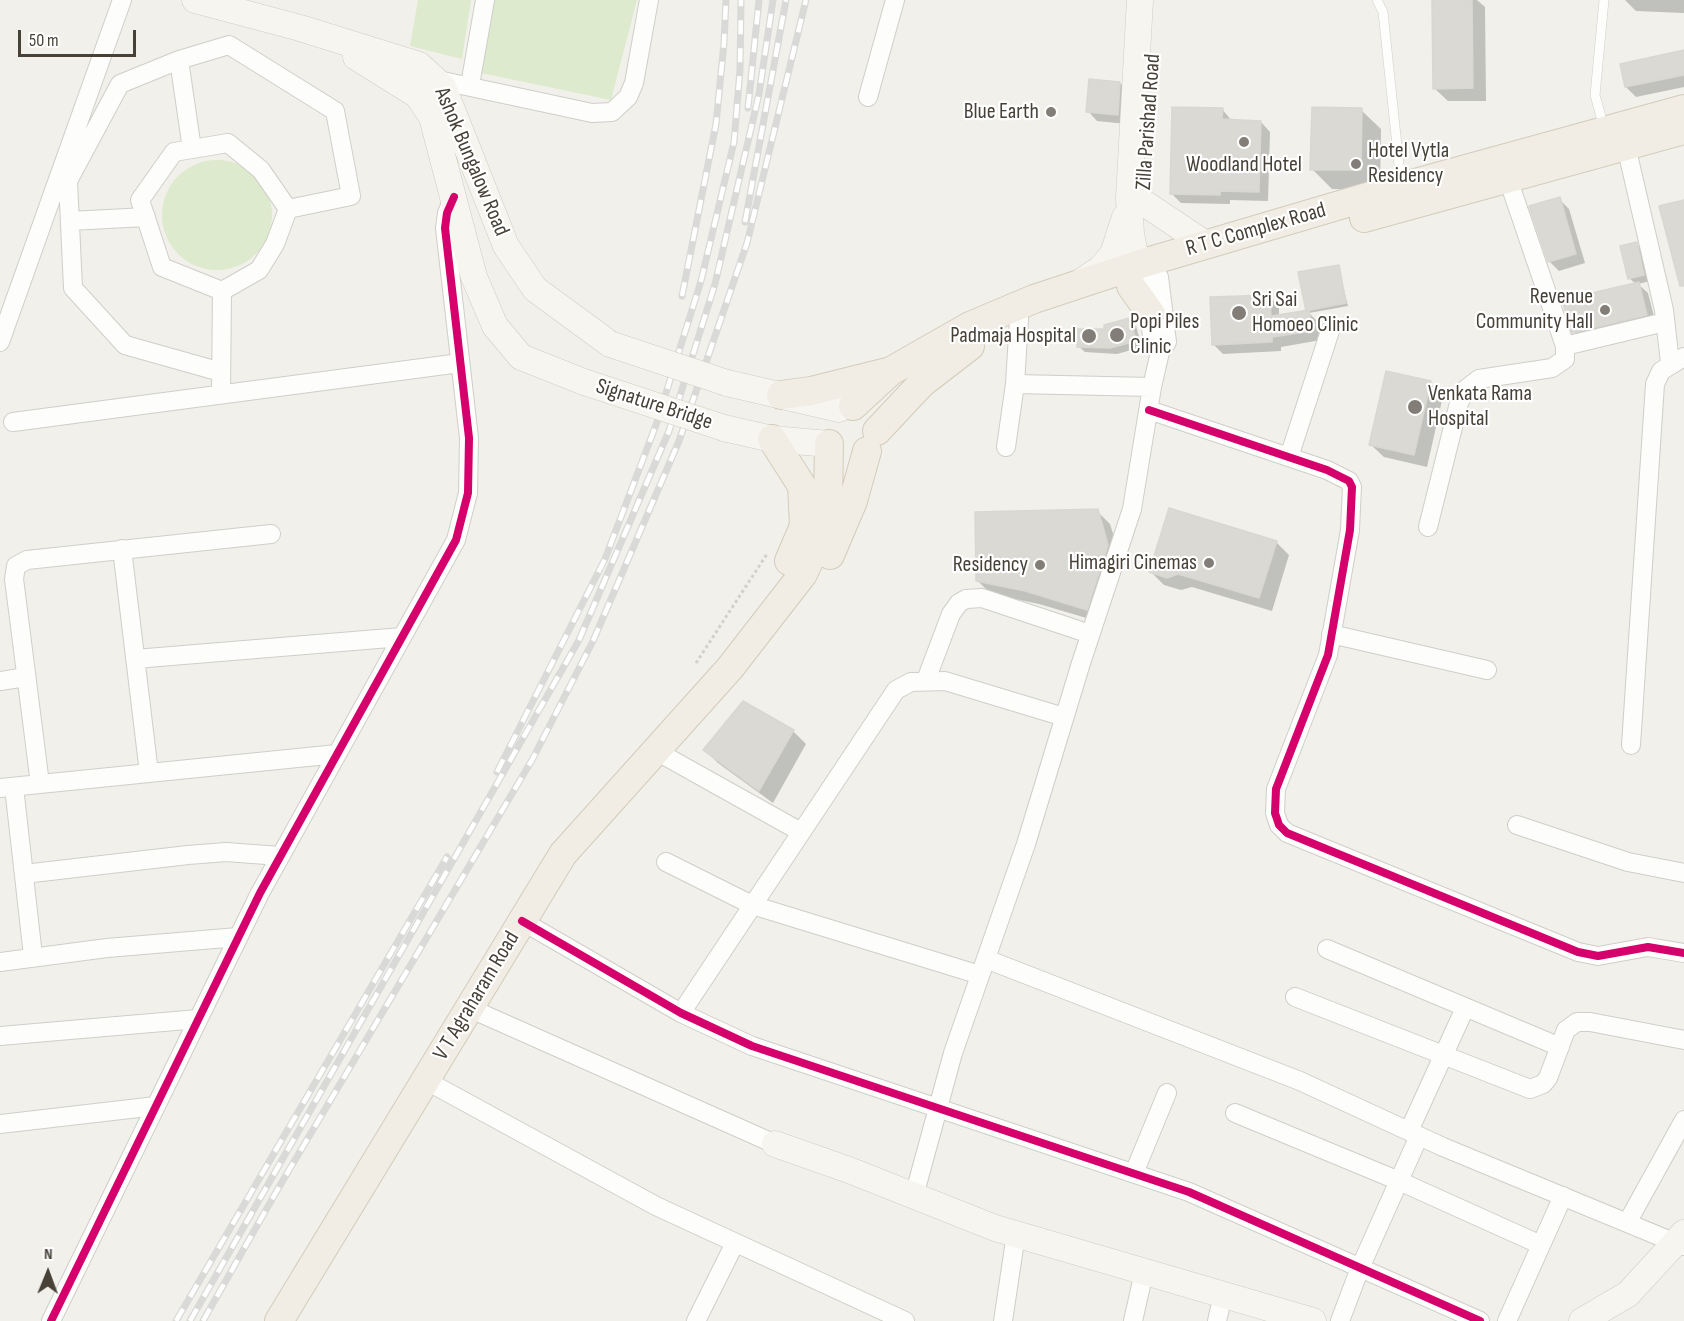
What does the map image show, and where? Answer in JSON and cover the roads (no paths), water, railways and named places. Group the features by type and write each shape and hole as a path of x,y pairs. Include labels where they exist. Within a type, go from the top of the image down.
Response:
{"main road":[{"name":"R T C Complex Road","path":"837,422 891,371 970,326 1034,299 1145,269 1508,179 1611,143 1684,109"},
{"name":"R T C Complex Road","path":"1145,269 1207,245 1401,187 1684,130"},
{"path":"837,422 844,455 860,455 942,365 958,353 1020,319 1145,269 1151,314"},
{"path":"781,395 810,391 891,371"},
{"path":"730,668 795,610 835,547 854,501 872,441 867,411 837,422"},
{"path":"730,668 803,574 824,529 837,422"},
{"path":"730,668 768,592 792,555 804,526 802,486 772,439"},
{"name":"V T Agraharam Road","path":"279,1321 563,854 730,668"}],"street":[{"path":"0,342 122,0"},
{"name":"Ashok Bungalow Road","path":"195,0 300,28 419,65 438,80 465,137 506,246 535,289 610,344 727,383 781,395 837,422"},
{"path":"470,85 485,0"},
{"path":"438,80 470,85 592,113 612,112 628,97 634,83 649,0"},
{"path":"868,97 895,0"},
{"name":"Zilla Parishad Road","path":"1137,200 1143,81 1140,0"},
{"name":"Zilla Parishad Road","path":"1143,81 1158,0"},
{"name":"Ashok Bungalow Road","path":"300,28 383,72 417,95 432,117 474,277 495,326 521,357 584,382"},
{"path":"221,372 125,345 73,288 68,181 120,84 179,60 229,45 335,111 351,196 288,208"},
{"path":"179,60 192,149"},
{"path":"222,291 162,267 140,200 174,152 228,142 261,170 288,208"},
{"path":"1611,143 1677,360 1661,371 1655,384 1631,745"},
{"path":"1428,527 1459,403 1466,389 1479,379 1552,368 1565,360 1565,346 1508,179"},
{"path":"51,1321 238,937 280,856 456,540 468,493 469,438 445,228 447,213 454,196"},
{"path":"1137,200 1207,245"},
{"path":"914,1196 953,1053 1026,844 1090,634 1132,509 1152,387 1161,352 1167,342 1145,269 1131,234 1137,200"},
{"path":"1072,288 1100,269 1113,254 1137,200"},
{"path":"222,291 259,270 275,244 288,208"},
{"path":"70,221 146,217"},
{"path":"221,394 222,291"},
{"path":"1151,314 1153,343 1161,352"},
{"path":"1006,447 1015,384 1020,319"},
{"path":"1565,346 1665,322"},
{"path":"1289,457 1330,331"},
{"path":"13,422 460,363"},
{"name":"Signature Bridge","path":"584,382 724,428 772,439 837,422"},
{"path":"1015,384 1152,387"},
{"path":"1149,410 1341,476 1352,487 1350,530 1328,655 1276,789 1275,813 1279,825 1287,833 1578,952 1598,956 1648,947 1684,953"},
{"path":"40,784 14,579 16,566 27,560 271,534"},
{"path":"122,549 149,773"},
{"path":"926,680 951,614 959,603 966,599 982,598 1090,634"},
{"path":"1331,634 1487,670"},
{"path":"135,659 402,637"},
{"path":"0,681 26,677"},
{"path":"681,1013 888,698 902,686 926,680 945,681 1064,717"},
{"path":"656,751 801,832"},
{"path":"33,956 24,874 7,788 337,754"},
{"path":"1517,825 1628,862 1684,873"},
{"path":"24,874 226,852 280,856"},
{"path":"666,862 752,905 983,967 1300,1081 1414,1133 1627,1223 1681,1240 1628,1294 1582,1321"},
{"path":"522,921 681,1013 752,1046 1189,1192 1480,1321"},
{"path":"0,962 33,956 238,937"},
{"path":"1328,949 1560,1047"},
{"path":"1295,997 1530,1089 1543,1084 1548,1078 1570,1025 1583,1022 1684,1040"},
{"path":"469,1008 775,1144 995,1228 1313,1321"},
{"path":"1340,1321 1360,1268 1399,1181 1414,1133 1466,1008"},
{"path":"0,1036 198,1020"},
{"path":"425,1080 656,1206 905,1321"},
{"path":"1134,1173 1167,1093"},
{"path":"0,1124 156,1106"},
{"path":"1235,1113 1399,1181 1541,1245"},
{"path":"1627,1223 1684,1120"},
{"path":"1507,1321 1563,1196"},
{"path":"1003,1321 1016,1234"},
{"path":"696,1321 735,1244"},
{"path":"1133,1321 1144,1272"},
{"path":"1217,1321 1223,1296"}],"lane":[{"path":"1377,0 1383,12 1401,187"},
{"path":"1604,0 1595,95 1611,143"}],"railway":[{"path":"682,296 716,124 726,0"},
{"path":"497,772 605,559 656,425 701,281 734,142 740,70 741,0"},
{"path":"748,108 759,0"},
{"path":"190,1321 579,640 669,431 715,284 759,94 773,0"},
{"path":"745,222 786,0"},
{"path":"203,1321 279,1187 532,760 593,641 679,441 747,243 806,0"},
{"path":"176,1321 447,857"}],"place":[{"name":"Blue Earth","path":"1051,112"},
{"name":"Woodland Hotel","path":"1244,142"},
{"name":"Hotel Vytla Residency","path":"1356,164"},
{"name":"Revenue Community Hall","path":"1605,310"},
{"name":"Sri Sai Homoeo Clinic","path":"1239,313"},
{"name":"Popi Piles Clinic","path":"1117,335"},
{"name":"Padmaja Hospital","path":"1089,336"},
{"name":"Venkata Rama Hospital","path":"1415,407"},
{"name":"Himagiri Cinemas","path":"1209,563"},
{"name":"Residency","path":"1040,565"}]}
